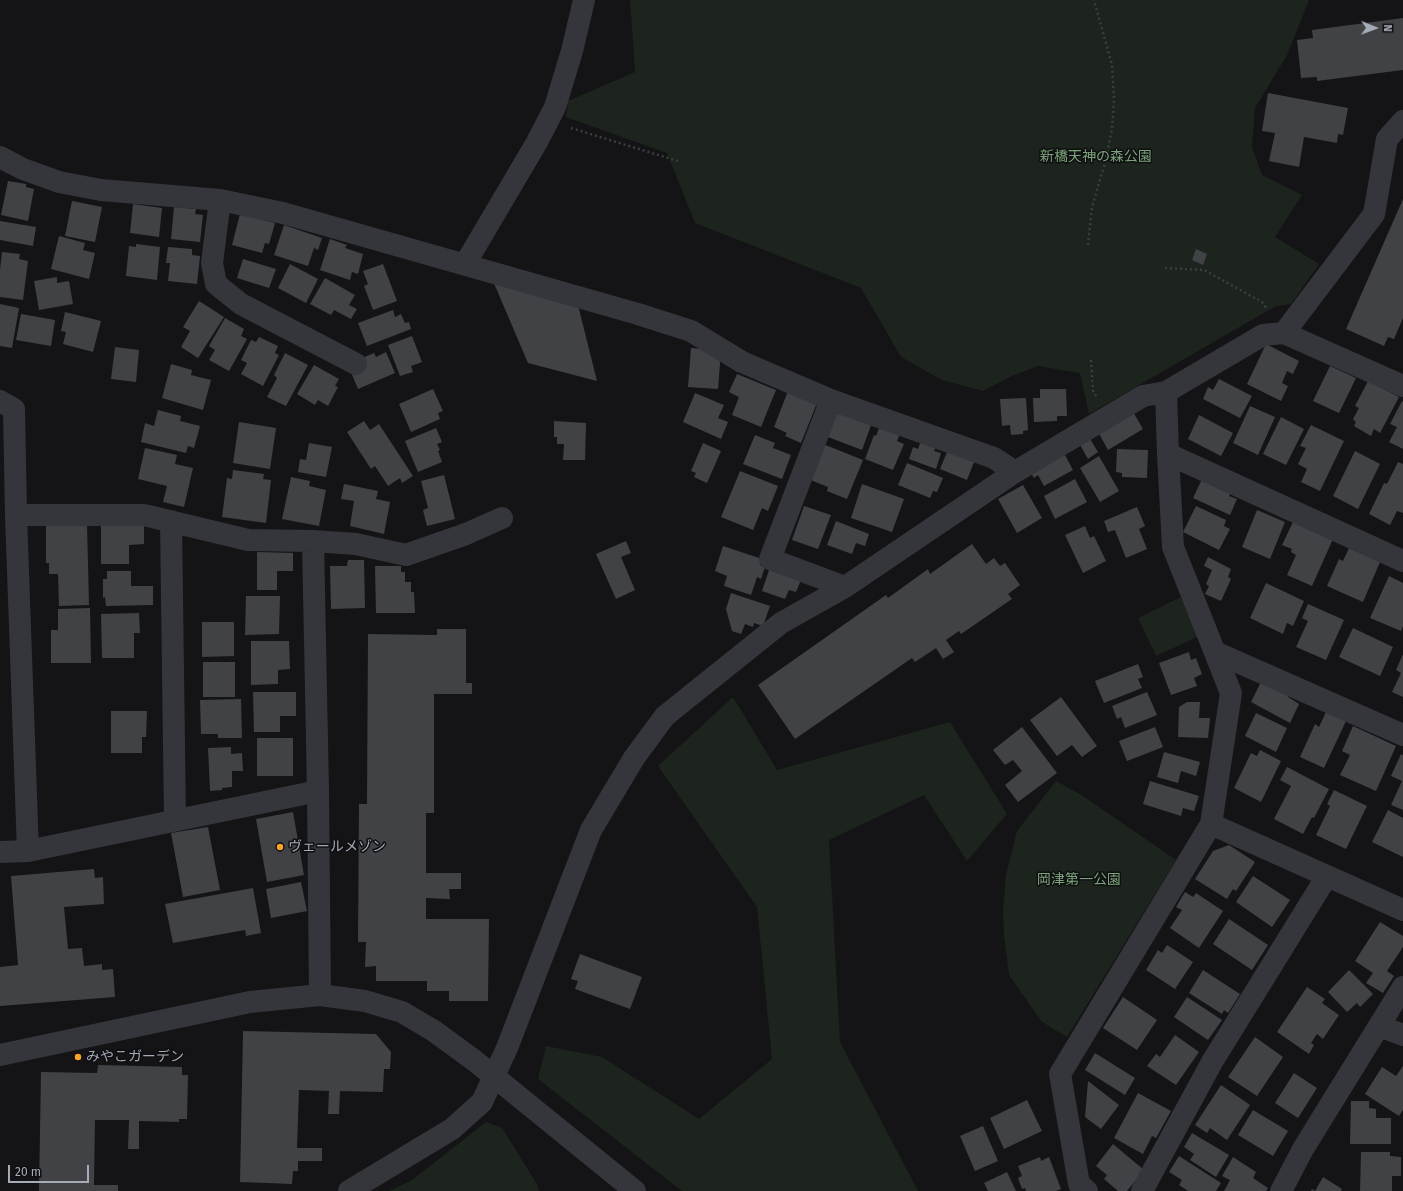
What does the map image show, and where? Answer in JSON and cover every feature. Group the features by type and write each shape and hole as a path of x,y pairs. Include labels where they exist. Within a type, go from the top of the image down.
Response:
{"street":[{"path":"465,264 548,121 572,51 584,0"},
{"path":"1284,333 1374,214 1387,139 1403,121"},
{"path":"0,157 23,169 59,182 101,190 220,200 283,213 638,314 691,331 742,362 831,400 994,458 1015,472"},
{"path":"220,200 212,264 216,284 241,304 356,364"},
{"path":"349,1191 452,1129 482,1102 507,1048 591,830 634,758 665,716 781,623 845,587 1015,472 1142,396 1166,392 1263,335 1284,333 1403,386"},
{"path":"1087,1191 1080,1184 1060,1074 1211,824 1231,693 1173,547 1166,392"},
{"path":"831,400 770,559 845,587"},
{"path":"0,401 14,409 16,515 28,851"},
{"path":"1168,454 1403,561"},
{"path":"16,515 144,515 248,540 313,541 356,544 406,555 466,534 502,518"},
{"path":"171,521 175,820"},
{"path":"313,541 320,995"},
{"path":"1215,652 1403,735"},
{"path":"0,852 28,851 318,791"},
{"path":"1211,824 1403,910"},
{"path":"1142,1191 1212,1062 1327,876"},
{"path":"1281,1191 1303,1149 1403,988"},
{"path":"0,1055 250,1002 320,995 364,1001 402,1012 434,1031 475,1060 635,1191"},
{"path":"1379,1026 1403,1036"}],"path":[{"path":"1088,245 1092,206 1105,163 1112,129 1114,99 1112,65 1094,0"},
{"path":"548,121 681,162"},
{"path":"1165,268 1204,270 1262,302 1284,333"},
{"path":"1091,360 1093,391 1109,416"}],"green space":[{"name":"新橋天神の森公園","path":"630,0 1309,0 1287,55 1255,108 1252,147 1262,175 1302,195 1275,237 1319,264 1291,304 1276,306 1089,414 1080,373 1038,366 1014,375 983,391 942,380 901,357 861,288 695,223 667,153 566,117 568,101 635,72"},
{"path":"1181,597 1199,636 1156,656 1138,618"},
{"path":"733,697 777,770 950,722 1007,814 967,861 924,795 829,840 840,1042 918,1191 682,1191 538,1079 546,1046 602,1057 699,1119 772,1059 757,907 658,766"},
{"name":"岡津第一公園","path":"1056,781 1080,794 1176,860 1067,1037 1042,1022 1009,975 1004,936 1003,912 1006,875 1017,831"},
{"path":"486,1122 502,1128 537,1184 539,1191 390,1191 412,1180"}],"building":[{"path":"1403,18 1403,70 1317,81 1317,77 1301,78 1297,40 1313,38 1312,30"},
{"path":"1268,93 1348,108 1343,135 1338,134 1337,143 1304,137 1299,167 1269,161 1275,133 1262,131"},
{"path":"8,181 26,184 26,187 34,189 28,221 1,215"},
{"path":"1403,199 1403,318 1394,339 1388,337 1384,346 1346,329"},
{"path":"72,201 102,207 95,242 65,236"},
{"path":"133,204 162,208 159,237 130,233"},
{"path":"174,207 196,209 195,214 203,215 200,242 171,239"},
{"path":"240,214 275,223 269,244 265,243 262,253 232,245"},
{"path":"0,221 36,227 33,246 0,240"},
{"path":"284,225 322,238 318,250 314,248 308,266 274,255"},
{"path":"59,236 85,243 83,250 95,253 89,279 51,269"},
{"path":"330,239 347,245 345,248 363,254 358,274 352,272 350,280 320,270"},
{"path":"136,244 160,247 157,280 126,276 129,246 136,247"},
{"path":"168,247 192,249 192,255 200,256 197,284 168,281 170,263 166,263"},
{"path":"1196,249 1207,254 1203,265 1192,260"},
{"path":"2,252 20,254 19,259 28,261 23,300 0,297"},
{"path":"243,259 276,269 269,288 237,278"},
{"path":"290,264 318,279 306,303 278,288"},
{"path":"383,264 397,301 373,310 364,286 368,284 363,271"},
{"path":"57,277 57,283 69,281 73,304 39,310 34,281"},
{"path":"325,278 355,295 349,305 357,309 351,319 334,310 331,315 310,304"},
{"path":"493,281 577,301 597,381 528,363"},
{"path":"199,301 224,317 198,358 181,347 190,331 183,327"},
{"path":"0,304 19,308 12,348 0,346"},
{"path":"393,310 395,317 401,314 405,323 409,322 411,329 367,346 358,323"},
{"path":"65,312 101,321 93,352 63,344 66,332 61,331"},
{"path":"21,314 55,320 51,346 16,340"},
{"path":"225,318 244,329 241,336 247,339 229,371 209,360 215,350 209,346"},
{"path":"412,336 422,362 411,366 413,372 400,376 388,345"},
{"path":"259,337 278,346 275,353 279,355 263,386 241,374 247,363 241,360 251,340 256,342"},
{"path":"1266,344 1299,361 1293,374 1287,371 1282,383 1288,386 1281,401 1247,384"},
{"path":"115,347 139,350 136,382 111,379"},
{"path":"691,348 721,351 718,389 688,387"},
{"path":"386,352 395,373 358,389 351,372 360,359 374,353 376,357"},
{"path":"285,353 308,365 286,406 267,397 277,378 274,375"},
{"path":"171,364 192,370 191,375 211,380 203,410 162,398"},
{"path":"314,365 339,379 335,386 338,387 328,406 318,400 315,405 297,394"},
{"path":"1330,366 1356,378 1339,413 1313,401"},
{"path":"737,374 776,390 761,427 732,415 739,397 729,392"},
{"path":"1219,379 1252,396 1240,418 1203,399 1208,387 1213,390"},
{"path":"1368,381 1399,397 1380,433 1374,429 1371,436 1354,426 1356,422 1353,419 1359,408 1355,406"},
{"path":"433,389 443,411 438,413 440,419 411,432 399,404"},
{"path":"1040,389 1066,389 1067,416 1057,416 1057,421 1034,422 1033,398 1040,398"},
{"path":"788,391 817,403 801,443 785,436 787,433 774,427"},
{"path":"695,393 724,405 718,418 728,422 721,439 683,422"},
{"path":"1026,398 1028,430 1023,431 1023,434 1011,435 1010,425 1002,426 1000,399"},
{"path":"1402,401 1403,449 1389,442 1397,427 1390,424"},
{"path":"1250,406 1275,417 1258,455 1233,443"},
{"path":"838,407 873,420 862,450 828,437"},
{"path":"158,410 181,416 180,421 200,426 194,448 188,446 186,453 141,442 145,423 154,426"},
{"path":"1132,410 1143,429 1108,450 1097,430"},
{"path":"1199,415 1233,433 1221,456 1188,439"},
{"path":"1281,417 1304,429 1286,465 1263,454"},
{"path":"364,421 370,430 379,424 413,476 402,483 400,478 388,486 375,466 371,469 347,432"},
{"path":"554,421 586,423 585,460 563,460 564,444 557,444 557,437 554,437"},
{"path":"239,422 276,428 270,469 233,463"},
{"path":"1311,425 1344,441 1320,491 1301,482 1307,469 1298,464 1306,448 1300,446"},
{"path":"880,426 900,434 897,441 904,444 893,470 865,459 874,435 876,436"},
{"path":"436,428 442,442 437,444 440,450 438,451 442,462 418,472 405,441"},
{"path":"755,435 775,443 773,448 791,455 782,479 743,464"},
{"path":"923,435 938,441 934,451 941,453 936,469 909,459 913,447 918,449"},
{"path":"1089,437 1098,452 1088,459 1079,443"},
{"path":"309,443 332,447 326,477 298,472 300,459 306,460"},
{"path":"703,443 721,451 707,483 694,477 696,473 691,471"},
{"path":"823,444 863,460 847,499 827,491 828,487 808,479"},
{"path":"950,445 985,459 982,465 974,462 967,480 940,469"},
{"path":"145,448 177,455 175,464 193,468 184,507 163,502 167,486 138,479"},
{"path":"1117,449 1148,450 1147,478 1122,477 1122,473 1116,472"},
{"path":"1355,451 1380,464 1358,509 1333,496"},
{"path":"1065,455 1073,470 1044,486 1038,475 1034,478 1029,470"},
{"path":"1099,456 1119,491 1100,502 1080,468"},
{"path":"1398,462 1403,464 1403,513 1397,511 1390,525 1369,514 1384,483 1387,484"},
{"path":"907,463 943,478 937,492 933,491 930,498 898,485"},
{"path":"233,470 264,474 263,479 271,480 266,523 222,517 227,478 232,479"},
{"path":"740,471 778,486 768,511 762,508 753,530 721,517"},
{"path":"444,475 455,519 427,526 423,510 428,508 421,481"},
{"path":"291,477 310,481 309,486 326,490 319,526 282,519"},
{"path":"1203,477 1232,490 1229,496 1237,499 1230,515 1193,498"},
{"path":"1075,479 1087,502 1055,519 1044,496"},
{"path":"344,484 378,491 376,499 390,502 384,534 350,526 354,501 341,499"},
{"path":"862,484 904,499 892,532 851,518"},
{"path":"1023,485 1042,518 1017,533 998,499"},
{"path":"804,506 831,515 818,549 792,540"},
{"path":"1196,506 1226,520 1224,526 1230,529 1219,550 1183,532"},
{"path":"1137,507 1145,526 1139,529 1147,549 1126,558 1115,530 1108,532 1104,521"},
{"path":"1257,510 1285,522 1270,559 1242,547"},
{"path":"836,521 869,534 865,546 856,543 852,554 827,545"},
{"path":"1293,522 1333,539 1312,586 1287,575 1296,555 1291,552 1292,549 1282,545"},
{"path":"87,524 89,605 59,606 58,574 49,574 49,563 46,563 46,525"},
{"path":"101,526 144,526 144,544 129,545 129,564 101,564"},
{"path":"1085,526 1090,538 1094,536 1106,561 1083,573 1065,535"},
{"path":"626,541 631,553 621,557 635,590 616,599 596,554"},
{"path":"972,544 986,564 994,558 1000,566 1005,563 1020,585 1008,594 1012,599 961,634 959,631 946,640 954,652 943,659 936,648 915,662 912,658 795,739 758,685 886,595 888,598 928,569 930,574"},
{"path":"723,546 762,559 760,565 765,567 761,579 757,577 751,595 724,586 727,576 715,571"},
{"path":"1349,548 1380,562 1363,602 1327,586 1339,559 1343,561"},
{"path":"257,552 293,553 293,571 277,571 277,590 257,590"},
{"path":"1208,557 1231,569 1228,577 1231,579 1221,601 1205,594 1209,586 1206,584 1212,570 1204,566"},
{"path":"348,560 364,560 365,608 331,609 330,566 347,566"},
{"path":"375,566 401,566 401,572 405,572 405,582 411,582 411,592 414,592 415,613 376,613"},
{"path":"770,567 803,575 796,592 789,590 785,599 762,591"},
{"path":"107,571 131,571 131,586 153,586 153,605 106,606 105,597 103,598 103,579 107,579"},
{"path":"1389,576 1403,583 1403,626 1401,631 1370,618"},
{"path":"1266,583 1304,601 1293,626 1287,623 1283,634 1250,618"},
{"path":"731,593 770,606 763,626 754,623 753,627 745,624 741,634 732,631 726,609"},
{"path":"246,596 280,596 279,634 245,635"},
{"path":"1308,604 1344,620 1326,660 1296,647 1308,621 1302,618"},
{"path":"90,608 91,663 51,663 51,630 58,630 58,609"},
{"path":"139,613 140,633 134,633 134,658 102,658 101,614"},
{"path":"202,622 234,622 234,656 202,657"},
{"path":"1353,628 1393,647 1380,676 1339,657"},
{"path":"437,629 466,629 466,683 472,683 472,694 434,694 434,813 426,813 426,873 461,873 461,889 449,889 450,899 426,898 426,919 489,919 488,1001 449,1001 449,991 427,991 427,981 376,981 376,966 365,967 366,942 358,942 359,804 367,804 368,634 437,635"},
{"path":"251,641 289,641 290,669 278,670 278,684 251,685"},
{"path":"1189,652 1191,660 1196,658 1202,674 1194,678 1197,686 1171,695 1159,663"},
{"path":"1403,654 1403,697 1392,692 1401,673 1396,670"},
{"path":"203,662 235,662 235,697 203,697"},
{"path":"1138,664 1143,677 1138,679 1142,688 1104,703 1095,681"},
{"path":"1263,678 1290,692 1288,697 1299,704 1290,723 1251,702"},
{"path":"253,692 296,692 296,716 280,716 280,732 254,732"},
{"path":"1147,692 1157,715 1125,728 1121,717 1117,719 1112,706"},
{"path":"1061,697 1097,746 1082,757 1072,745 1057,756 1030,720"},
{"path":"241,699 242,738 218,738 218,734 201,734 200,700"},
{"path":"1187,702 1200,702 1199,718 1210,718 1208,738 1178,737 1179,707"},
{"path":"111,711 147,711 146,737 142,737 142,753 111,753"},
{"path":"1326,712 1346,721 1324,768 1300,757 1315,724 1319,727"},
{"path":"1256,713 1287,728 1276,752 1245,736"},
{"path":"1353,726 1396,746 1376,791 1340,775 1350,755 1342,751"},
{"path":"1022,727 1057,773 1018,802 1005,785 1022,771 1013,760 1005,765 993,750"},
{"path":"1155,727 1163,747 1127,761 1119,741"},
{"path":"257,738 293,738 293,776 257,776"},
{"path":"231,747 231,754 242,753 243,771 232,771 232,787 210,791 208,748"},
{"path":"1260,750 1281,761 1261,802 1234,788 1251,753 1257,756"},
{"path":"1164,752 1200,762 1196,776 1181,771 1178,783 1157,777"},
{"path":"1401,754 1403,755 1403,810 1391,805 1402,781 1391,776"},
{"path":"1287,767 1329,789 1314,818 1312,817 1303,834 1274,819 1291,786 1280,780"},
{"path":"1150,781 1199,796 1194,811 1183,808 1181,816 1143,804"},
{"path":"1334,790 1367,806 1346,849 1316,835 1330,806 1327,804"},
{"path":"1388,810 1403,818 1403,857 1372,842"},
{"name":"ヴェールメゾン","path":"293,812 304,875 267,882 256,819"},
{"path":"208,827 220,890 183,897 171,833"},
{"path":"1229,845 1255,862 1236,891 1233,889 1227,899 1195,879 1213,851"},
{"path":"94,869 95,878 103,877 104,904 64,907 68,949 82,948 84,966 102,964 102,970 113,969 115,997 0,1006 0,967 18,965 11,876"},
{"path":"1253,876 1290,900 1272,927 1236,902"},
{"path":"301,882 307,911 271,918 266,889"},
{"path":"253,888 261,933 246,936 245,930 173,943 165,904"},
{"path":"1185,892 1193,897 1196,893 1223,911 1199,948 1170,928 1182,910 1176,907"},
{"path":"1229,919 1268,945 1252,970 1213,944"},
{"path":"1380,922 1403,936 1403,947 1387,971 1394,976 1383,993 1366,983 1373,973 1355,961"},
{"path":"1167,945 1193,962 1175,989 1146,970 1158,950 1162,953"},
{"path":"580,954 642,977 630,1009 575,989 578,981 571,979"},
{"path":"1203,970 1240,994 1228,1013 1224,1010 1222,1014 1189,993"},
{"path":"1349,970 1373,994 1360,1007 1357,1003 1347,1012 1328,992"},
{"path":"1307,987 1325,999 1322,1003 1339,1015 1323,1039 1317,1034 1311,1043 1314,1045 1309,1054 1277,1032"},
{"path":"1123,997 1157,1020 1137,1050 1103,1028"},
{"path":"1187,997 1222,1020 1208,1040 1174,1017"},
{"path":"243,1031 376,1034 391,1052 390,1069 384,1069 383,1092 340,1091 339,1114 328,1114 329,1091 299,1090 297,1148 322,1148 322,1161 298,1161 298,1171 293,1171 292,1184 240,1182"},
{"path":"1175,1035 1199,1052 1176,1085 1147,1066 1156,1054 1160,1057"},
{"path":"1255,1037 1283,1057 1257,1096 1228,1077"},
{"path":"1095,1053 1135,1078 1125,1095 1085,1070"},
{"path":"98,1065 182,1067 182,1075 188,1075 187,1119 179,1119 179,1122 139,1121 139,1149 128,1149 129,1120 95,1120 94,1185 118,1185 118,1191 39,1191 41,1072 97,1073"},
{"path":"1403,1066 1403,1110 1399,1116 1365,1094 1382,1067 1396,1076"},
{"path":"1294,1073 1317,1088 1298,1118 1275,1103"},
{"path":"1088,1081 1119,1105 1101,1129 1085,1117"},
{"path":"1221,1085 1250,1105 1227,1140 1210,1128 1207,1133 1195,1125"},
{"path":"1138,1093 1171,1111 1156,1138 1152,1136 1143,1154 1114,1138"},
{"path":"1027,1100 1042,1131 1004,1149 990,1118"},
{"path":"1351,1101 1369,1101 1369,1108 1376,1109 1376,1118 1391,1118 1391,1144 1350,1144"},
{"path":"1253,1110 1288,1131 1273,1156 1238,1135"},
{"path":"983,1126 998,1161 975,1171 960,1136"},
{"path":"1192,1133 1229,1155 1216,1177 1190,1160 1194,1154 1184,1147"},
{"path":"1113,1144 1144,1170 1127,1191 1118,1191 1104,1179 1107,1175 1096,1166"},
{"path":"1361,1152 1390,1152 1390,1156 1401,1157 1401,1176 1392,1176 1392,1191 1360,1191"},
{"path":"1179,1156 1221,1183 1216,1191 1188,1191 1179,1185 1182,1180 1169,1172"},
{"path":"1040,1157 1041,1161 1049,1157 1061,1189 1056,1191 1026,1191 1025,1188 1022,1189 1018,1178 1022,1176 1018,1166"},
{"path":"1233,1157 1256,1172 1253,1178 1268,1188 1266,1191 1224,1191 1230,1180 1222,1176"},
{"path":"1007,1172 1016,1191 988,1191 984,1183"},
{"path":"1323,1177 1342,1189 1341,1191 1315,1191"}],"place":[{"name":"ヴェールメゾン","path":"280,847"},
{"name":"みやこガーデン","path":"78,1057"}]}
